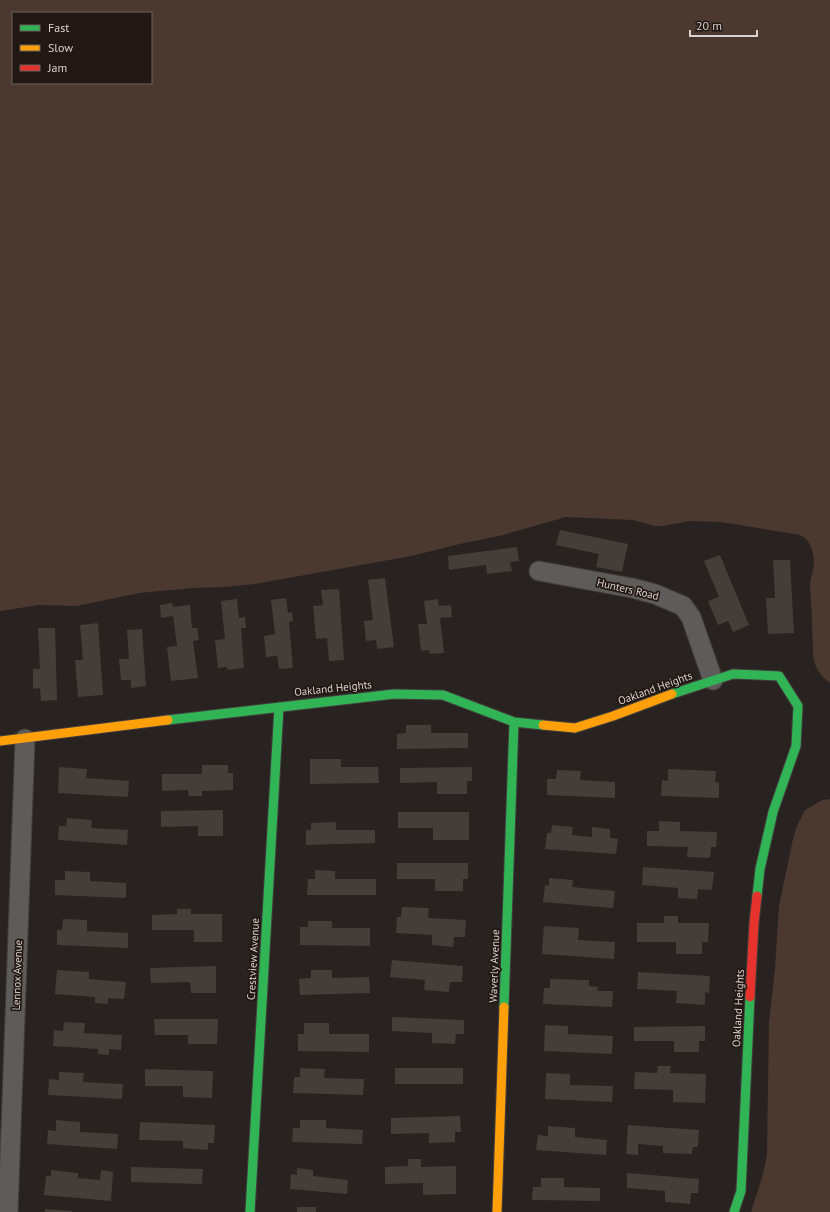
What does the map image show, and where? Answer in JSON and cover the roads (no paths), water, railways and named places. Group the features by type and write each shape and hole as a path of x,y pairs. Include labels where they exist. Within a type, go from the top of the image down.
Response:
{"street":[{"name":"Hunters Road","path":"539,571 638,589 656,594 683,606 691,617 713,680"},
{"name":"Oakland Heights","path":"0,741 394,694 443,694 514,722 575,728 733,674 779,676 798,706 796,746 774,812 760,869 754,923 741,1191 734,1212"},
{"name":"Crestview Avenue","path":"250,1212 279,707"},
{"name":"Waverly Avenue","path":"497,1212 514,722"},
{"name":"Lennox Avenue","path":"8,1212 25,739"}]}
